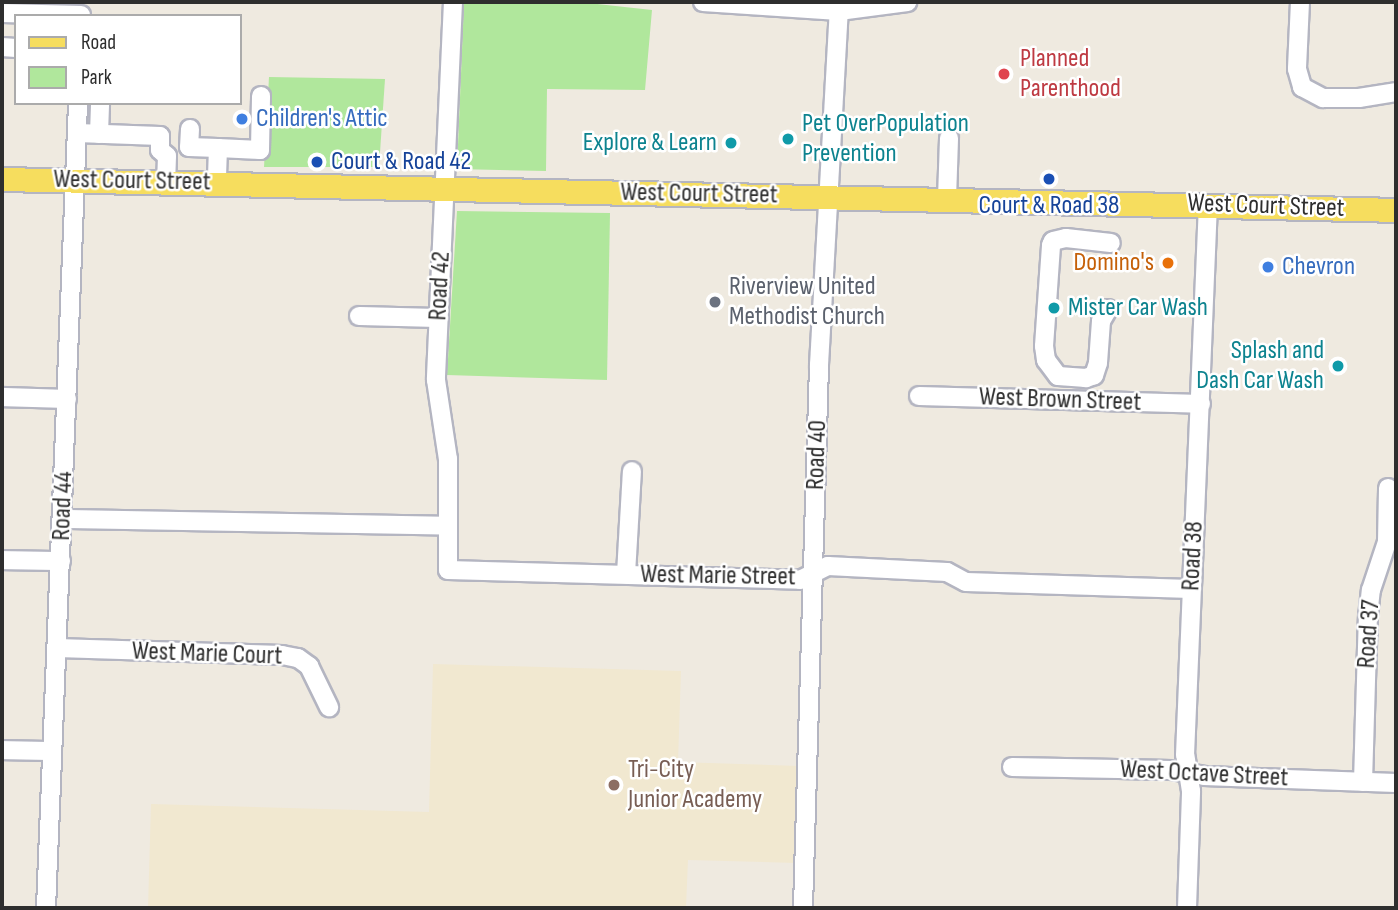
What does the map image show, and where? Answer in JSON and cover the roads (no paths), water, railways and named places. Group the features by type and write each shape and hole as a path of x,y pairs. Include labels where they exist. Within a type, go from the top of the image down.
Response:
{"main road":[{"name":"West Court Street","path":"2,179 1396,210"}],"street":[{"name":"Road 42","path":"448,570 448,458 436,380 453,2"},
{"path":"703,2 839,6 908,2"},
{"path":"1300,2 1297,69 1302,87 1324,98 1359,98 1396,92"},
{"name":"Road 40","path":"803,908 813,574 839,6"},
{"path":"2,13 42,14"},
{"path":"190,129 189,147 260,150 261,96"},
{"name":"Road 44","path":"46,908 78,105"},
{"path":"99,134 100,105"},
{"path":"77,133 160,136 160,150 167,156 166,182"},
{"path":"947,198 949,138"},
{"path":"217,183 218,148"},
{"name":"Road 38","path":"1187,908 1191,791 1185,755 1208,204"},
{"path":"1108,309 1101,321 1098,363 1094,375 1066,377 1054,373 1045,360 1044,346 1051,245 1058,239 1111,243"},
{"path":"359,316 438,318"},
{"name":"West Brown Street","path":"919,396 1201,404"},
{"path":"2,397 67,399"},
{"path":"626,574 632,471"},
{"name":"Road 37","path":"1363,782 1368,617 1371,590 1387,542 1388,488"},
{"path":"63,519 448,526"},
{"path":"2,559 61,561"},
{"name":"West Marie Street","path":"448,570 800,580 828,566 947,572 966,582 1191,589"},
{"name":"West Marie Court","path":"57,648 290,656 309,666 329,707"},
{"path":"2,750 52,751"},
{"name":"West Octave Street","path":"1012,767 1396,783"}],"place":[{"name":"Planned Parenthood","path":"1004,74"},
{"name":"Children's Attic","path":"242,119"},
{"name":"Pet OverPopulation Prevention","path":"788,139"},
{"name":"Explore & Learn","path":"731,143"},
{"name":"Court & Road 42","path":"317,162"},
{"name":"Court & Road 38","path":"1049,179"},
{"name":"Domino's","path":"1168,263"},
{"name":"Chevron","path":"1268,267"},
{"name":"Riverview United Methodist Church","path":"715,302"},
{"name":"Mister Car Wash","path":"1054,308"},
{"name":"Splash and Dash Car Wash","path":"1338,366"},
{"name":"Tri-City Junior Academy","path":"614,785"}]}
